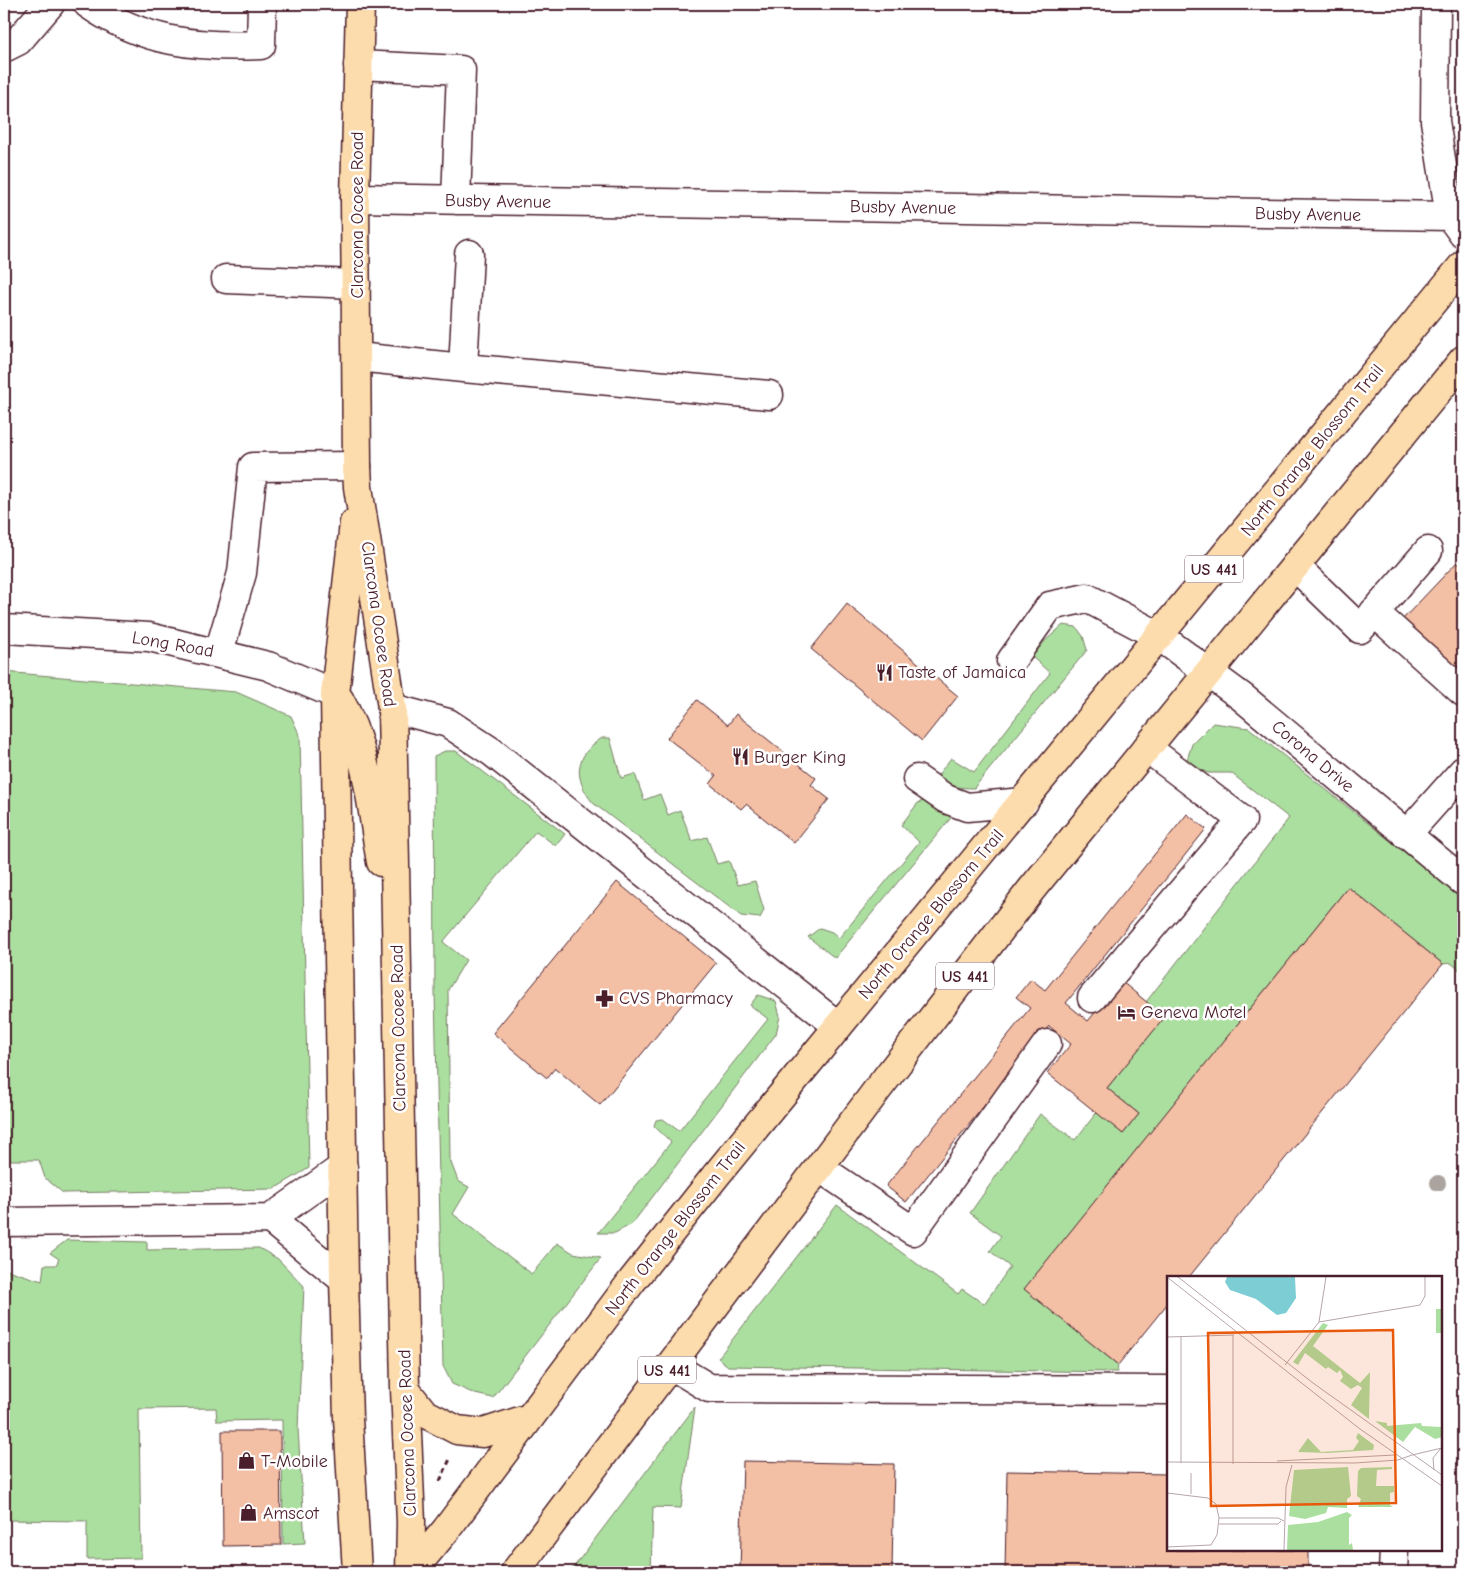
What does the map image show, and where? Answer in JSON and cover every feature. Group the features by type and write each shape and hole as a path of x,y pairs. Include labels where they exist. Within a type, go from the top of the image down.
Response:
{"main road":[{"name":"Clarcona Ocoee Road","path":"357,1572 348,1418 344,1280 335,694 358,477 355,198 360,4"},
{"name":"North Orange Blossom Trail","path":"410,1572 446,1530 632,1281 838,1026 1024,802 1463,264"},
{"name":"US 441","path":"515,1572 670,1365 1026,898 1463,360"},
{"name":"Clarcona Ocoee Road","path":"358,477 392,708 405,1389 411,1522 410,1572"},
{"path":"335,694 350,717 361,746 396,948"},
{"path":"405,1389 424,1413 457,1430 483,1433 529,1418"}],"street":[{"path":"4,48 18,41 50,4"},
{"path":"88,4 110,19 160,39 232,46 261,44 262,4"},
{"path":"1436,4 1435,121 1457,225"},
{"path":"358,65 461,70 456,200"},
{"name":"Busby Avenue","path":"355,198 1457,225"},
{"path":"463,368 468,254"},
{"path":"226,279 356,284"},
{"path":"357,357 769,395"},
{"path":"219,652 242,573 253,467 358,477"},
{"path":"1295,566 1360,629 1428,551"},
{"name":"Corona Drive","path":"1010,661 1050,606 1087,598 1159,636 1209,672 1463,881"},
{"path":"1374,612 1463,692"},
{"name":"Long Road","path":"4,629 149,637 219,652 268,666 335,694"},
{"path":"392,708 448,723 492,752 838,1026"},
{"path":"1092,998 1242,820 1147,748"},
{"path":"1406,835 1463,771"},
{"path":"917,779 946,799 967,807 1024,802"},
{"path":"820,1168 914,1231 1047,1044"},
{"path":"4,1222 270,1219 343,1167"},
{"path":"270,1219 344,1280"},
{"path":"670,1365 708,1388 1167,1390"},
{"path":"1393,1572 1394,1551"}],"path":[{"path":"439,1482 452,1454"}],"green space":[{"path":"1063,625 1076,627 1083,636 1087,650 974,788 959,787 942,779 938,775 951,758 974,772 1050,673 1032,657 1045,641"},
{"path":"4,672 236,692 291,716 300,736 309,1168 274,1189 63,1193 45,1178 39,1160 4,1160"},
{"path":"1213,723 1249,728 1463,899 1463,973 1451,963 1443,964 1348,887 1025,1289 1118,1365 1117,1372 728,1366 718,1358 837,1205 958,1294 962,1289 984,1304 1010,1267 990,1251 1001,1236 970,1213 1040,1114 1075,1140 1097,1112 1123,1134 1139,1114 1107,1088 1164,1017 1146,1002 1289,818 1231,773 1208,773 1186,763 1192,744"},
{"path":"602,738 610,738 621,778 635,774 644,800 660,794 668,815 680,810 692,841 707,837 717,864 729,861 738,885 755,881 764,910 760,918 741,916 593,803 582,785 580,768 586,752"},
{"path":"445,751 456,751 565,834 556,846 536,831 443,942 466,960 448,990 450,1160 458,1181 469,1187 453,1214 532,1274 557,1243 573,1253 601,1258 493,1398 475,1394 452,1384 443,1366 435,991 434,756"},
{"path":"925,800 955,813 835,958 808,937 820,928 832,932 839,938 919,842 901,825 918,803"},
{"path":"758,995 776,1001 780,1016 776,1034 632,1224 615,1233 598,1233 671,1142 654,1126 656,1120 663,1119 679,1131 768,1019 750,1005"},
{"path":"67,1240 147,1242 147,1250 259,1248 278,1259 304,1286 298,1429 305,1543 283,1544 282,1420 217,1421 216,1408 139,1409 141,1558 87,1559 87,1521 4,1520 4,1269 42,1281 44,1265 56,1265 59,1259 50,1253"},
{"path":"695,1407 681,1508 653,1507 651,1572 570,1572"}],"building":[{"path":"1457,562 1463,569 1463,677 1403,619"},
{"name":"Taste of Jamaica","path":"847,604 958,696 922,741 811,649"},
{"name":"Burger King","path":"697,700 728,725 736,714 816,778 811,785 829,799 794,843 746,804 741,809 710,784 716,776 667,738"},
{"name":"Geneva Motel","path":"1187,814 1206,829 1066,1003 1088,1021 1121,981 1165,1017 1107,1088 1139,1114 1123,1134 1047,1073 1071,1044 1049,1026 906,1202 886,1186 1030,1008 1016,997 1031,979 1045,990"},
{"name":"CVS Pharmacy","path":"617,882 716,963 600,1105 555,1068 547,1078 493,1033"},
{"path":"1348,887 1443,964 1190,1276 1167,1276 1167,1304 1118,1365 1024,1289"},
{"path":"222,1431 280,1431 281,1545 223,1546"},
{"path":"743,1461 894,1464 892,1572 740,1572"},
{"path":"1007,1471 1167,1474 1167,1551 1308,1551 1308,1572 1005,1572"}],"place":[{"name":"Taste of Jamaica","path":"884,672"},
{"name":"Burger King","path":"740,757"},
{"name":"CVS Pharmacy","path":"605,998"},
{"name":"Geneva Motel","path":"1127,1012"},
{"name":"T-Mobile","path":"247,1461"},
{"name":"Amscot","path":"249,1513"}]}
